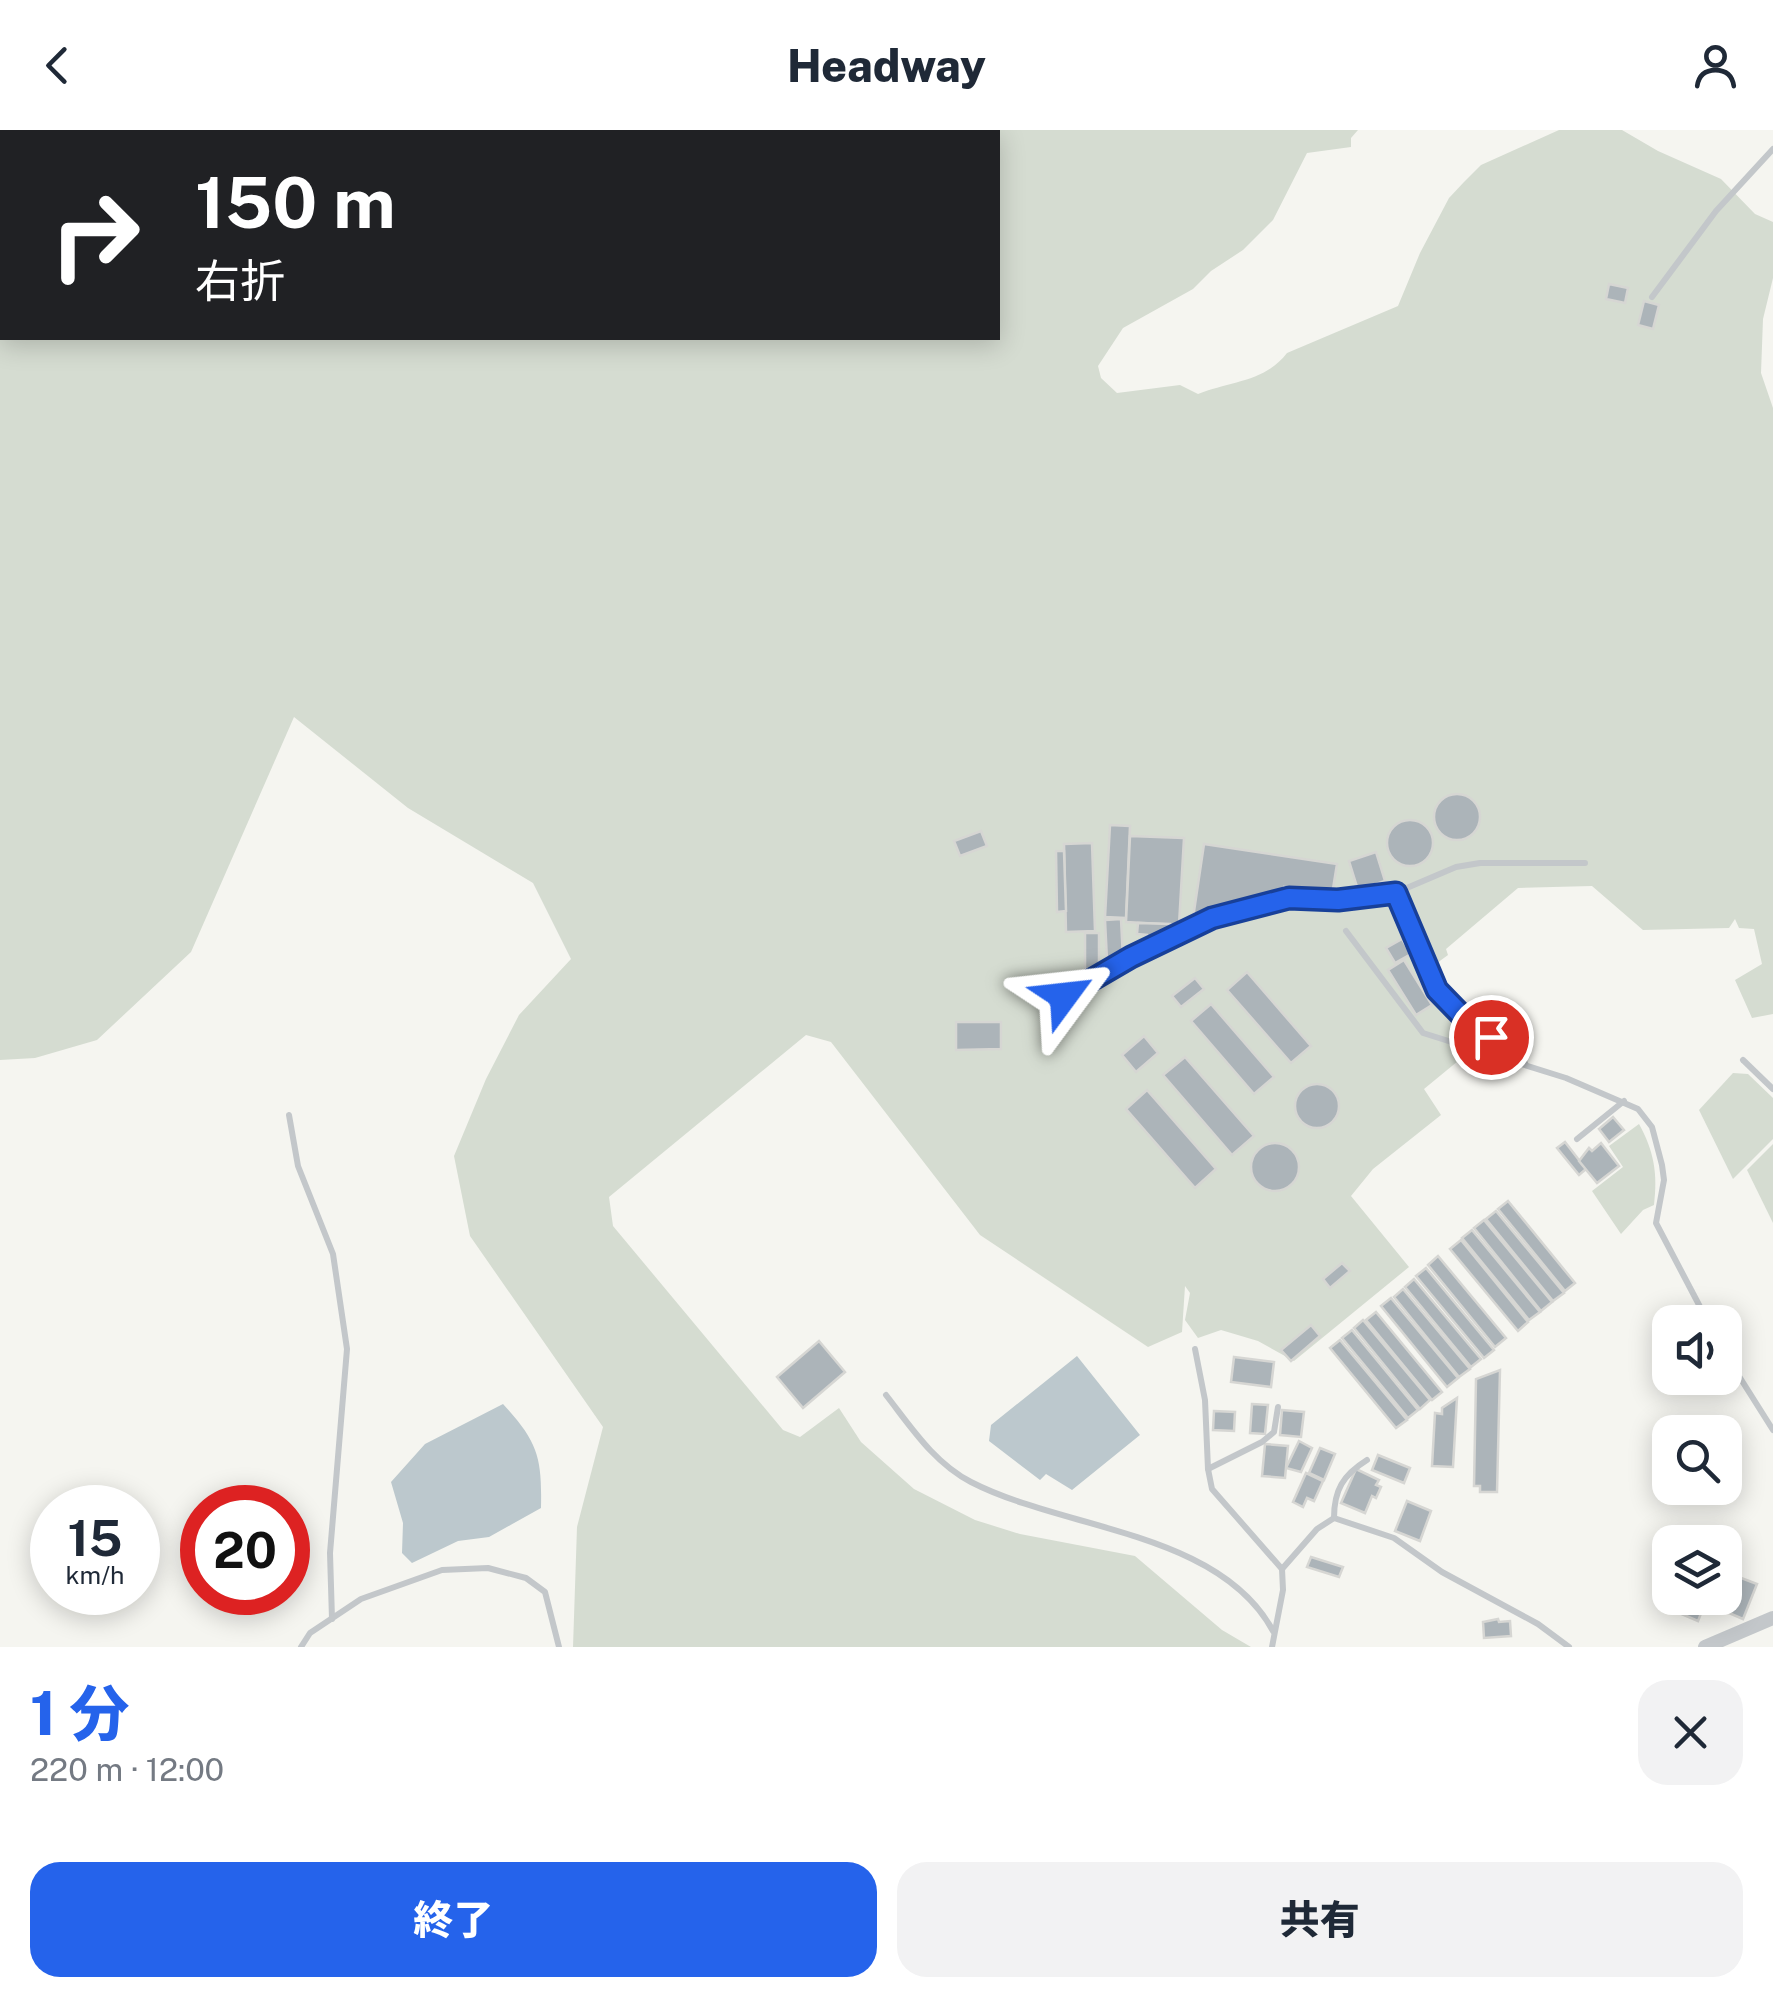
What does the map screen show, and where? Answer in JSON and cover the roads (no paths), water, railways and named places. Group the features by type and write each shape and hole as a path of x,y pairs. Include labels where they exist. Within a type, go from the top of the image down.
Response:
{"street":[{"path":"1704,1647 1773,1618"}],"lane":[{"path":"1652,297 1716,211 1773,149"},
{"path":"1064,996 1131,957 1212,918 1289,898 1338,900 1396,893 1468,864 1586,864"},
{"path":"1396,893 1437,990 1468,1022 1516,1052 1526,1064"},
{"path":"1346,931 1422,1033 1526,1064 1625,1100 1638,1109 1652,1126 1664,1180 1656,1223 1699,1305"},
{"path":"1743,1060 1773,1090"},
{"path":"1577,1140 1625,1100"},
{"path":"289,1114 298,1166 333,1254 348,1349 330,1554 332,1619"},
{"path":"1195,1349 1206,1400 1212,1489 1282,1569"},
{"path":"1742,1381 1773,1430"},
{"path":"886,1395 928,1451 970,1482 1178,1552 1230,1581 1262,1611 1273,1632"},
{"path":"1208,1470 1274,1432 1278,1407"},
{"path":"1334,1518 1334,1494 1352,1470 1367,1460"},
{"path":"1272,1647 1282,1569 1317,1529 1334,1518"},
{"path":"1334,1518 1394,1538 1442,1572 1538,1624 1569,1647"},
{"path":"301,1647 310,1633 362,1599 442,1570 488,1568 526,1578 544,1592 558,1647"}]}
